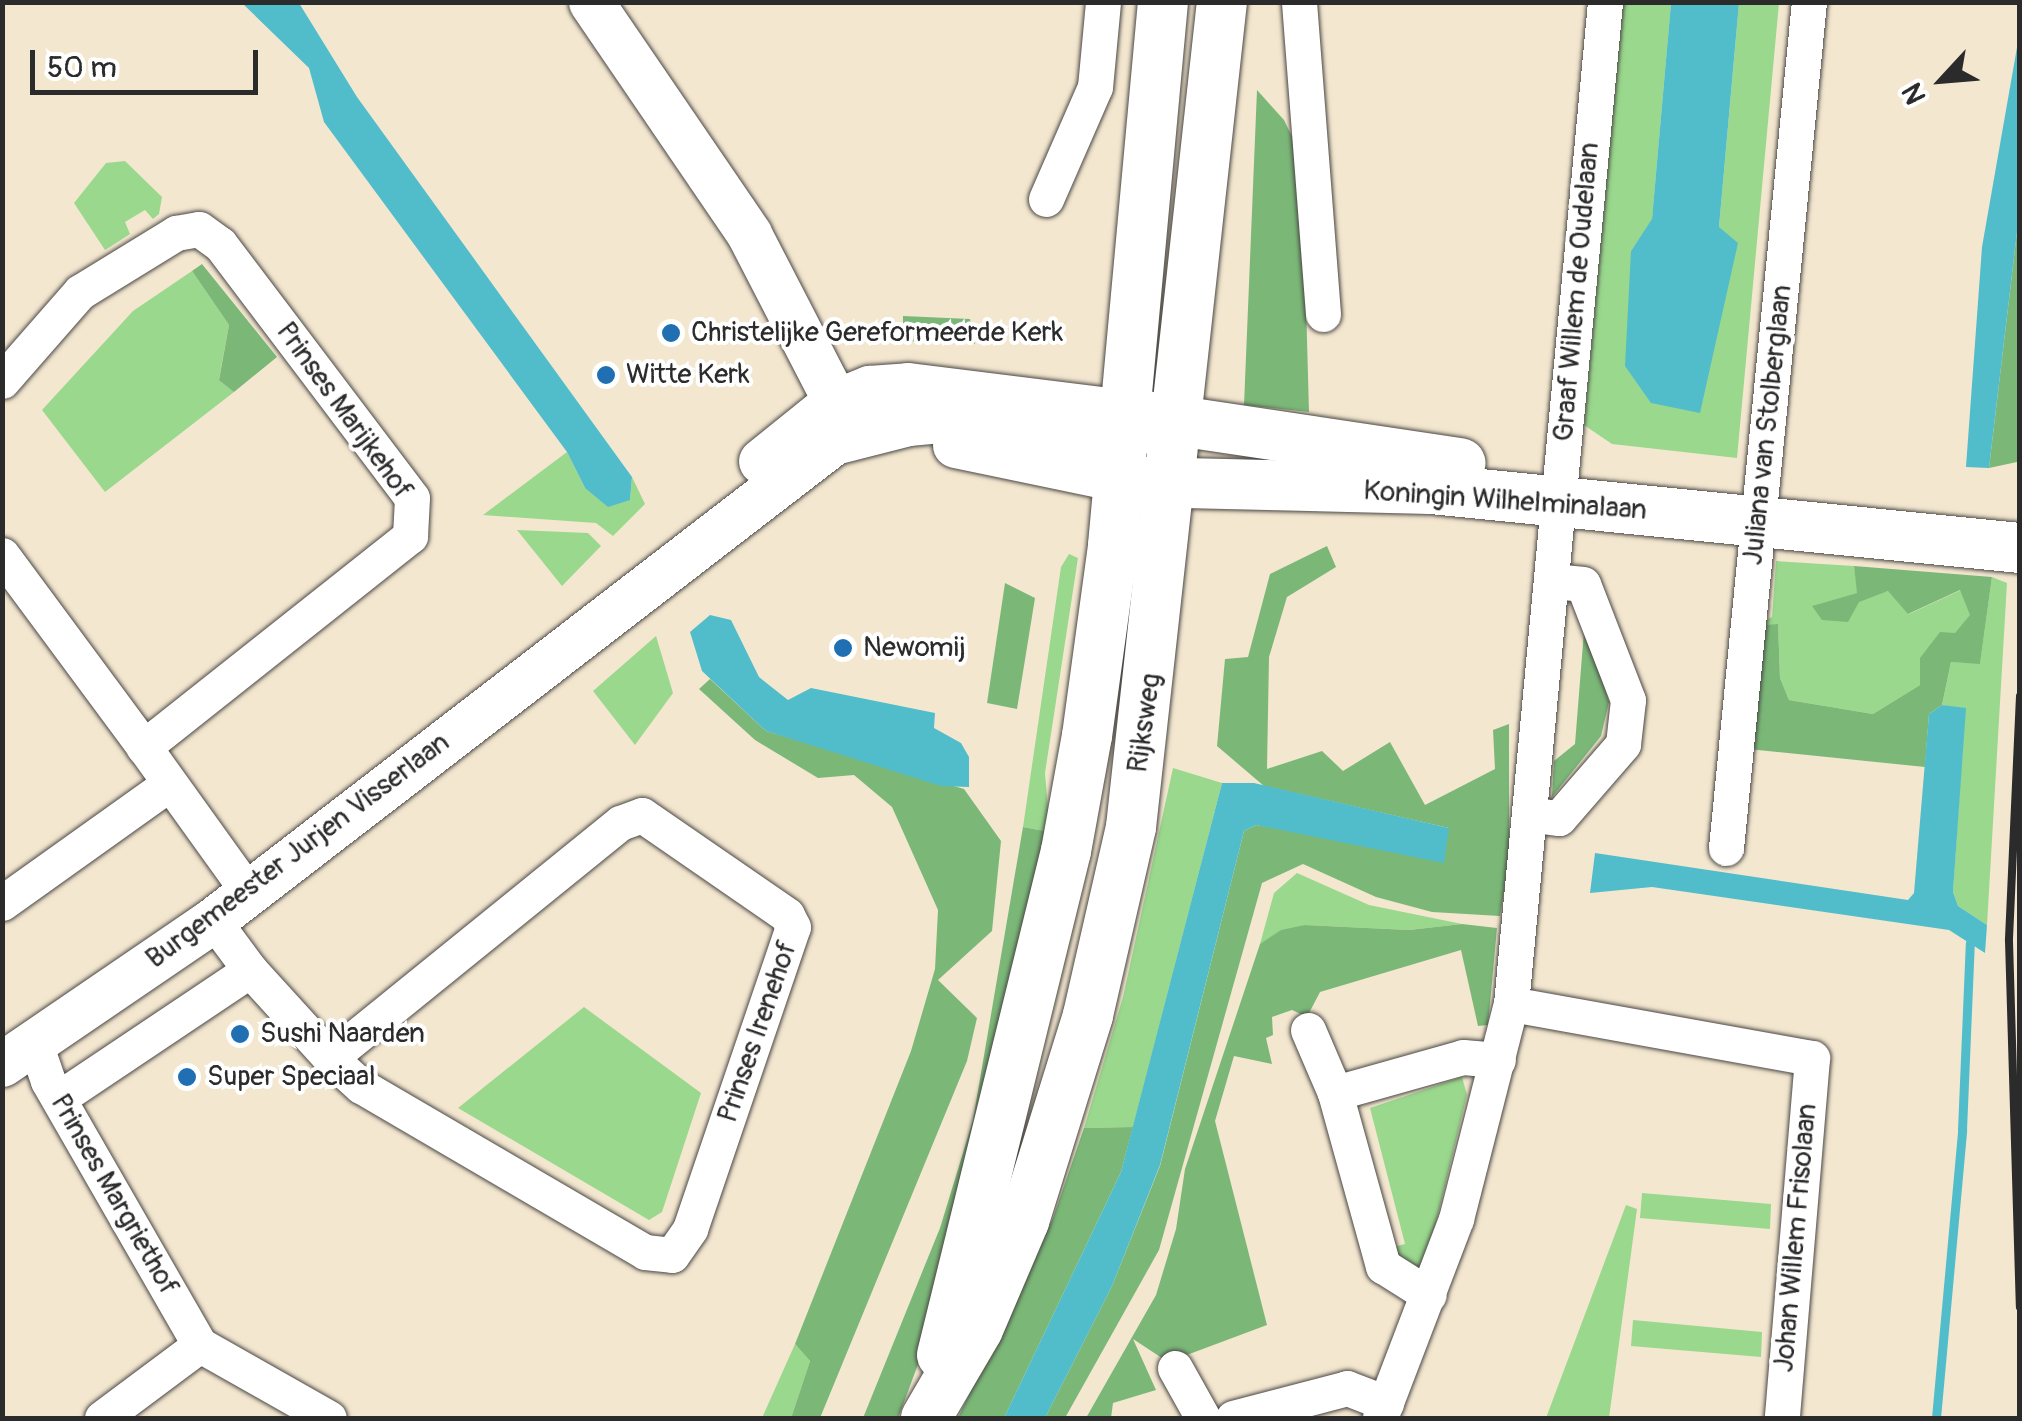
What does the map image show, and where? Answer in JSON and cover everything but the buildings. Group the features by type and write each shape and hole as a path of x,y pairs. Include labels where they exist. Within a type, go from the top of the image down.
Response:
{"main road":[{"name":"Rijksweg","path":"928,1414 1066,851 1101,643 1164,2"},
{"name":"Rijksweg","path":"928,1414 978,1329 1024,1220 1088,1015 1131,827 1173,486 1222,2"},
{"name":"Koningin Wilhelminalaan","path":"1123,441 1179,424 1561,488 2020,548"},
{"name":"Koningin Wilhelminalaan","path":"1123,441 1173,486 1561,488"},
{"name":"Koningin Wilhelminalaan","path":"1760,512 2020,530"}],"street":[{"path":"591,2 749,234 854,422"},
{"path":"1046,199 1095,87 1104,2"},
{"path":"1299,2 1322,314"},
{"name":"Graaf Willem de Oudelaan","path":"1233,1418 1347,1388 1383,1411 1456,1220 1511,1004 1534,815 1605,2"},
{"name":"Juliana van Stolberglaan","path":"1726,848 1809,2"},
{"name":"Prinses Marijkehof","path":"2,381 80,292 176,233 199,228 220,244 412,498 410,536 144,747"},
{"name":"Koningin Wilhelminalaan","path":"908,385 1123,441 854,422 869,388 908,385"},
{"name":"Burgemeester Jurjen Visserlaan","path":"19,1053 248,894 586,628 633,598 854,422"},
{"path":"2,556 248,894"},
{"path":"1534,815 1560,818 1623,744 1628,700 1583,584 1555,582"},
{"path":"2,903 166,786"},
{"name":"Prinses Irenehof","path":"213,920 250,970 330,1058 361,1086 645,1252 672,1255 690,1228 793,927 726,871 642,815 620,824 330,1058"},
{"path":"59,1098 250,970"},
{"name":"Johan Willem Frisolaan","path":"1511,1004 1812,1058 1782,1418"},
{"path":"1308,1030 1335,1094 1383,1266 1429,1295"},
{"name":"Prinses Margriethof","path":"19,1053 59,1098 200,1345"},
{"path":"1335,1094 1463,1057 1498,1060"},
{"path":"102,1418 200,1345 329,1418"},
{"path":"1175,1368 1203,1418"}],"green space":[{"path":"1623,3 1671,3 1652,220 1631,251 1719,227 1739,3 1779,3 1737,458 1612,444 1584,425"},
{"path":"1257,90 1284,120 1302,157 1309,412 1244,405"},
{"path":"125,161 162,197 159,214 153,219 145,210 125,222 130,234 105,250 74,203 106,163"},
{"path":"2019,215 2017,462 1989,468"},
{"path":"202,264 277,357 234,392 219,380 229,325 192,271"},
{"path":"192,271 229,325 219,379 234,392 105,492 42,410 133,311"},
{"path":"903,316 970,319 975,344 903,341"},
{"path":"567,452 585,488 630,500 632,477 645,504 613,536 596,523 483,515"},
{"path":"517,530 588,533 601,546 562,586"},
{"path":"1327,546 1336,567 1287,597 1269,657 1267,769 1322,751 1343,771 1390,742 1425,805 1495,769 1493,730 1509,724 1509,861 1500,916 1432,912 1376,897 1303,864 1262,883 1159,1250 1065,1418 1045,1418 1112,1286 1160,1166 1244,831 1256,825 1313,834 1449,828 1264,786 1217,746 1225,659 1248,657 1270,574"},
{"path":"1069,554 1078,558 1045,773 1050,832 1023,827 1061,567"},
{"path":"1776,561 1854,566 1858,593 1813,606 1889,591 1909,614 1961,590 1971,615 1920,685 1873,714 1789,700 1780,678 1778,625 1755,626 1772,617"},
{"path":"1854,566 1992,577 1980,664 1951,662 1942,705 1929,714 1925,767 1748,749 1755,626 1778,624 1780,678 1789,700 1873,714 1920,685 1920,658 1940,632 1955,633 1970,615 1960,590 1908,614 1888,591 1859,602 1848,622 1822,620 1812,606 1857,593"},
{"path":"1992,577 2007,583 1987,925 1958,906 1953,892 1965,709 1942,705 1951,662 1980,663"},
{"path":"1005,583 1035,598 1017,709 987,703"},
{"path":"1585,618 1609,702 1601,736 1552,797 1554,761 1575,744"},
{"path":"656,636 673,693 635,745 593,691"},
{"path":"710,679 766,731 964,789 1001,841 992,931 938,980 977,1018 967,1061 820,1418 791,1418 810,1361 795,1344 911,1051 935,969 938,910 892,807 854,775 818,778 755,740 699,689"},
{"path":"1173,768 1222,783 1133,1127 1084,1128 1123,997"},
{"path":"1023,827 1050,832 956,1263 898,1418 863,1418 940,1228 973,1120"},
{"path":"1297,873 1369,905 1462,924 1409,930 1305,925 1260,944 1274,893"},
{"path":"1462,924 1497,928 1488,1025 1478,1026 1461,950 1320,992 1307,1017 1292,1010 1272,1017 1273,1035 1266,1038 1272,1064 1234,1056 1215,1121 1267,1325 1168,1362 1133,1339 1156,1390 1113,1403 1111,1418 1086,1418 1156,1295 1176,1229 1185,1169 1260,944 1281,930 1305,925 1409,930"},
{"path":"584,1007 701,1093 662,1212 649,1220 458,1108"},
{"path":"1462,1077 1467,1095 1426,1264 1403,1271 1390,1248 1405,1244 1370,1108"},
{"path":"1133,1127 1121,1172 1004,1418 958,1418 1053,1218 1084,1128"},
{"path":"1642,1193 1771,1204 1770,1229 1640,1218"},
{"path":"1626,1205 1637,1209 1609,1418 1546,1418"},
{"path":"1633,1320 1762,1332 1761,1357 1631,1346"},
{"path":"795,1344 810,1361 791,1418 762,1418"}],"water":[{"path":"242,3 299,3 357,97 632,477 630,500 608,507 585,488 567,452 324,122 309,68"},
{"path":"1671,3 1739,3 1719,227 1738,243 1700,413 1651,403 1625,366 1631,251 1652,219"},
{"path":"2019,36 2019,215 1989,468 1966,467 1982,247"},
{"path":"710,615 731,620 759,677 788,700 811,688 935,713 934,728 961,743 969,757 969,787 941,786 766,731 702,671 690,632"},
{"path":"1942,705 1966,708 1953,892 1958,906 1987,925 1985,953 1949,930 1652,887 1590,893 1595,853 1908,900 1914,893 1929,714"},
{"path":"1222,783 1254,783 1449,828 1444,863 1256,825 1244,831 1160,1165 1112,1286 1045,1418 1004,1418 1121,1172"}],"waterway":[{"path":"1936,1418 1962,1130 1970,943"}],"railway":[{"path":"2020,696 2009,941 2020,1307"}],"place":[{"name":"Christelijke Gereformeerde Kerk","path":"671,333"},
{"name":"Witte Kerk","path":"606,375"},
{"name":"Newomij","path":"843,648"},
{"name":"Sushi Naarden","path":"240,1034"},
{"name":"Super Speciaal","path":"187,1077"}]}
